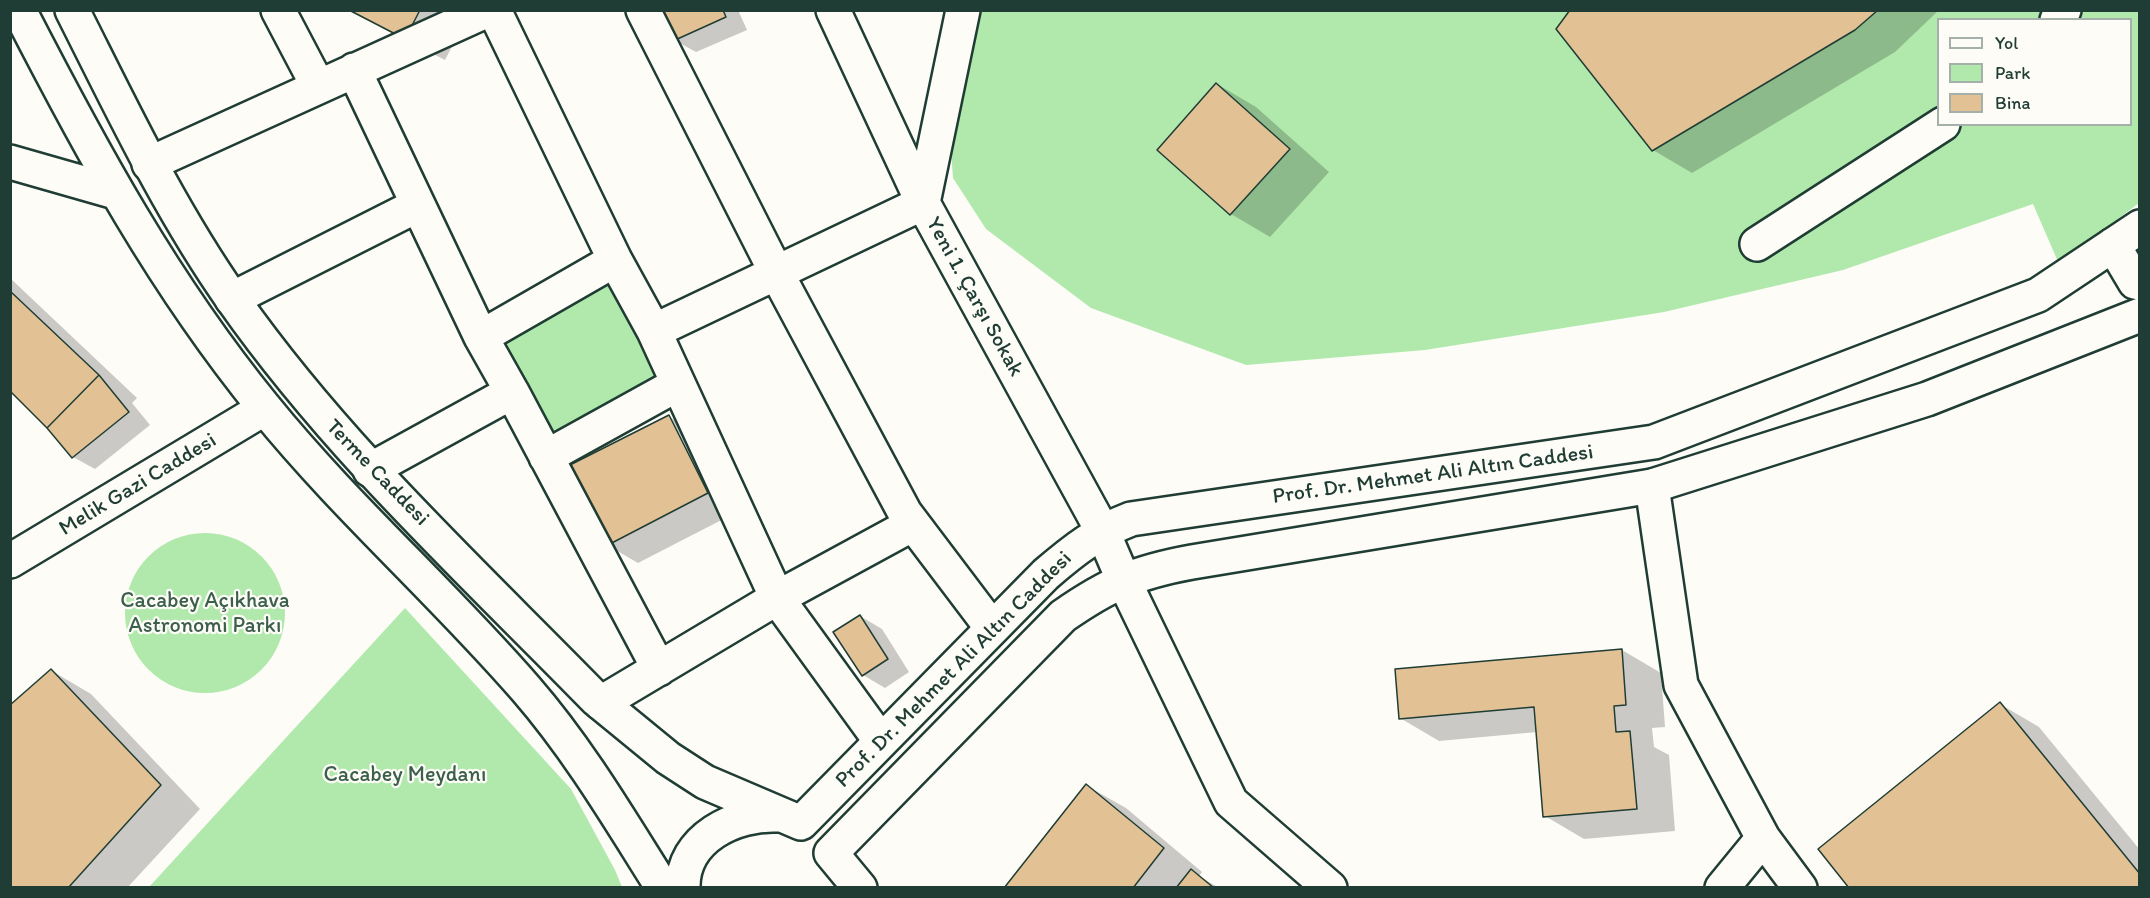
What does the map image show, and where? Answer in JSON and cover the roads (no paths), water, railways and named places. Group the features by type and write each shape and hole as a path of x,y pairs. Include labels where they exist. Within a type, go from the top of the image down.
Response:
{"street":[{"name":"Terme Caddesi","path":"19,10 115,192 201,326 265,408 359,516 526,689 574,749 663,888"},
{"name":"Terme Caddesi","path":"72,10 149,164 193,239 232,299 298,386 370,470 601,703 668,758 705,782 801,824"},
{"path":"278,10 318,86"},
{"path":"149,164 488,10"},
{"path":"494,10 615,260 654,331 777,598 880,740"},
{"path":"643,10 776,272 913,525 992,628"},
{"name":"Yeni 1. Çarşı Sokak","path":"833,10 923,203 1102,530 1123,579 1231,802 1330,888"},
{"path":"654,331 923,203 963,10"},
{"path":"354,70 416,206 481,337 659,669"},
{"path":"1757,244 1940,126"},
{"path":"10,162 115,192"},
{"path":"232,299 416,206"},
{"path":"2126,236 2135,282 2139,284"},
{"name":"Prof. Dr. Mehmet Ali Altın Caddesi","path":"801,824 880,740 1046,574 1102,530 1131,519 1654,442 2038,295 2126,236"},
{"path":"481,337 615,260"},
{"name":"Prof. Dr. Mehmet Ali Altın Caddesi","path":"831,853 1063,616 1098,591 1123,579 1154,568 1653,486 1927,399 2139,315"},
{"path":"546,458 678,384"},
{"path":"370,470 512,392"},
{"name":"Melik Gazi Caddesi","path":"10,561 265,408"},
{"path":"1653,486 1681,685 1763,838 1800,888"},
{"path":"601,703 777,598 913,525"},
{"path":"683,888 691,857 706,837 727,822 752,814 777,815 801,824 818,837 860,888"},
{"path":"1722,888 1763,838"},
{"path":"831,853 841,878 841,888"}],"park label":[{"name":"Cacabey Açıkhava Astronomi Parkı","path":"205,614"},
{"name":"Cacabey Meydanı","path":"405,775"}]}
